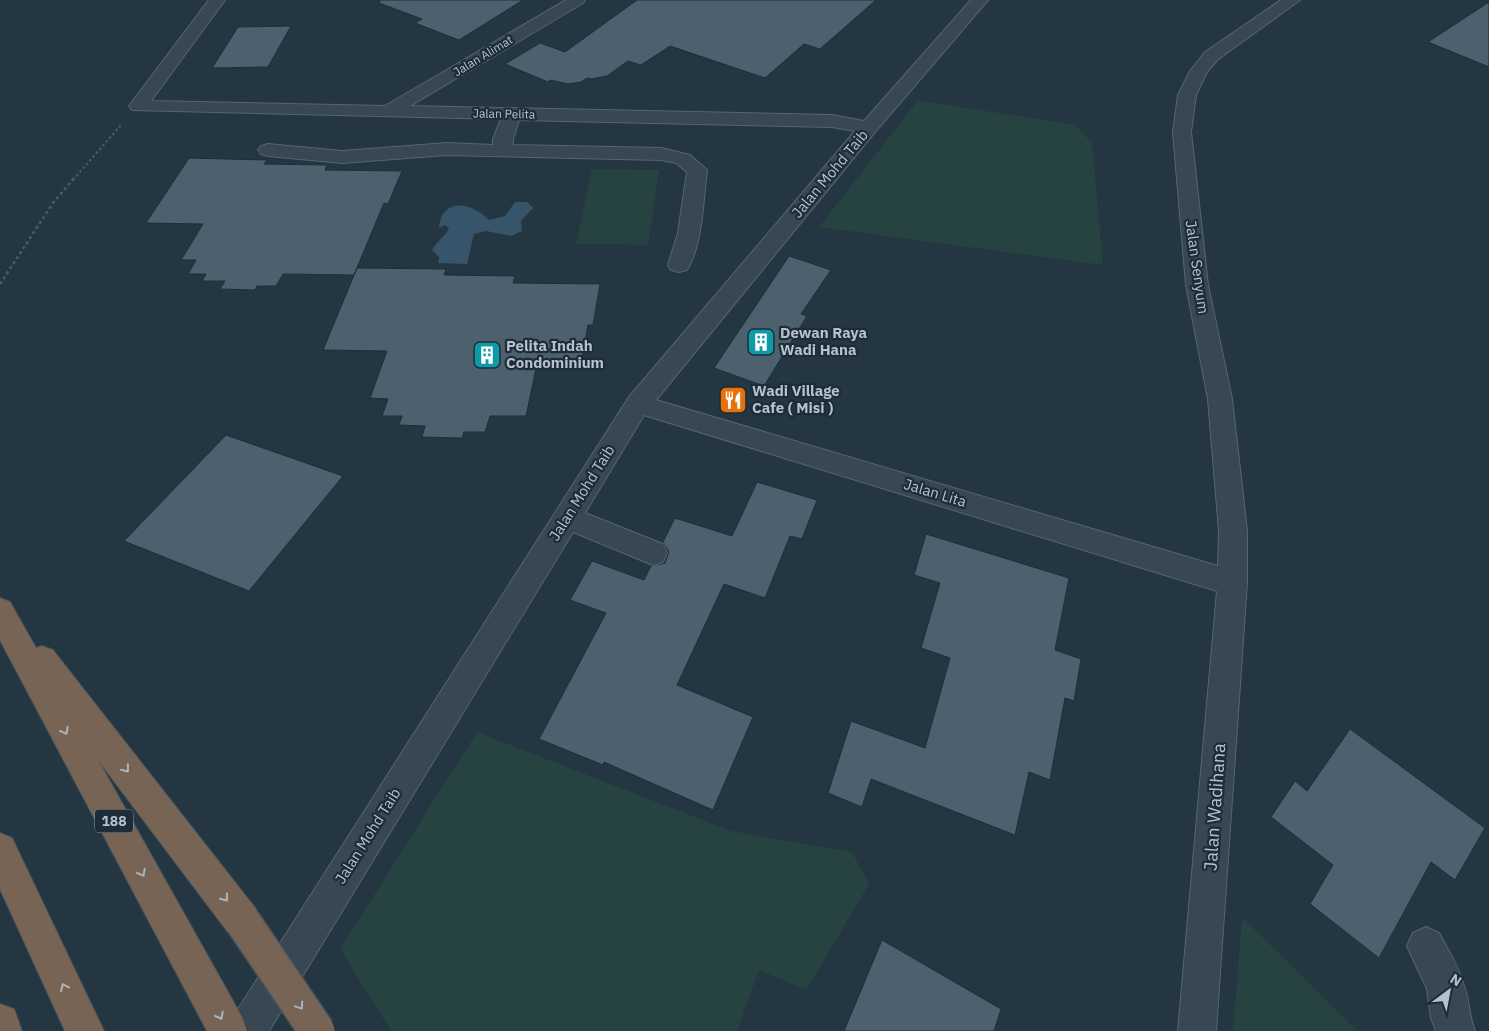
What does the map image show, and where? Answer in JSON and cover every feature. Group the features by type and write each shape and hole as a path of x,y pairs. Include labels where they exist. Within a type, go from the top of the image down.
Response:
{"highway":[{"path":"0,606 243,922 317,1031"},
{"name":"188","path":"0,611 228,1031"},
{"path":"0,850 85,1031"},
{"path":"0,1023 3,1031"}],"street":[{"path":"138,106 216,0"},
{"name":"Jalan Alimat","path":"389,111 577,0"},
{"name":"Jalan Mohd Taib","path":"247,1031 638,404 868,128 980,0"},
{"name":"Jalan Senyum","path":"1232,583 1233,531 1220,399 1197,285 1182,132 1187,95 1199,71 1210,56 1292,0"},
{"name":"Jalan Pelita","path":"138,106 832,121 868,128"},
{"path":"503,151 503,139 512,114"},
{"path":"268,150 342,157 447,149 661,154 683,159 696,170 689,233 679,265"},
{"name":"Jalan Lita","path":"638,404 1232,583"},
{"path":"567,518 604,535 653,553"},
{"name":"Jalan Wadihana","path":"1197,1031 1232,583"},
{"path":"1426,946 1446,987 1450,1018 1456,1031"}],"path":[{"path":"0,284 54,203 138,106"}],"green space":[{"path":"918,100 1075,125 1092,143 1103,265 819,227"},
{"path":"592,169 659,170 648,245 576,244"},
{"path":"477,732 731,831 852,852 869,884 806,990 759,970 737,1031 391,1031 340,949"},
{"path":"1242,917 1358,1031 1233,1031"}],"water":[{"path":"515,202 527,202 533,208 521,221 522,231 511,236 486,231 474,234 467,264 438,263 439,257 432,250 449,228 445,225 439,228 441,218 446,211 452,207 466,207 482,214 489,220 505,216"}],"building":[{"path":"380,0 523,0 459,40 415,23 422,19 379,3"},
{"path":"637,0 876,0 820,49 804,44 765,78 670,46 641,65 628,61 607,76 587,78 581,82 568,84 550,80 548,82 505,64 540,43 565,52"},
{"path":"1489,2 1489,67 1428,42"},
{"path":"291,26 268,67 212,68 238,27"},
{"path":"189,158 267,160 264,164 327,165 325,170 402,171 388,204 384,203 354,275 283,274 276,286 257,286 255,290 220,289 225,281 202,281 206,274 188,274 196,260 181,260 203,224 146,223"},
{"name":"Dewan Raya Wadi Hana","path":"789,256 831,270 801,314 807,316 764,386 714,368"},
{"name":"Pelita Indah Condominium","path":"357,268 446,269 444,275 515,276 513,283 600,284 593,325 588,325 581,365 537,364 526,416 490,416 485,432 464,432 462,438 422,437 425,426 399,425 402,416 382,416 388,399 370,398 387,351 323,350"},
{"path":"226,435 343,476 249,591 124,541"},
{"path":"757,482 817,500 802,539 790,536 765,598 724,584 677,685 753,717 713,810 604,762 603,765 539,739 606,613 570,600 592,561 644,580 651,566 665,563 669,552 663,542 675,518 732,536"},
{"path":"926,534 1069,578 1055,650 1081,659 1074,701 1065,698 1050,780 1029,772 1015,835 871,779 862,807 828,793 851,721 925,748 950,658 921,648 940,583 914,575"},
{"path":"1350,729 1485,828 1455,880 1431,862 1379,958 1310,904 1333,865 1271,817 1295,781 1307,791"},
{"path":"882,940 1001,1009 994,1031 844,1031"}],"place":[{"name":"Dewan Raya Wadi Hana","path":"761,342"},
{"name":"Pelita Indah Condominium","path":"487,355"},
{"name":"Wadi Village Cafe ( Misi )","path":"733,400"}]}
